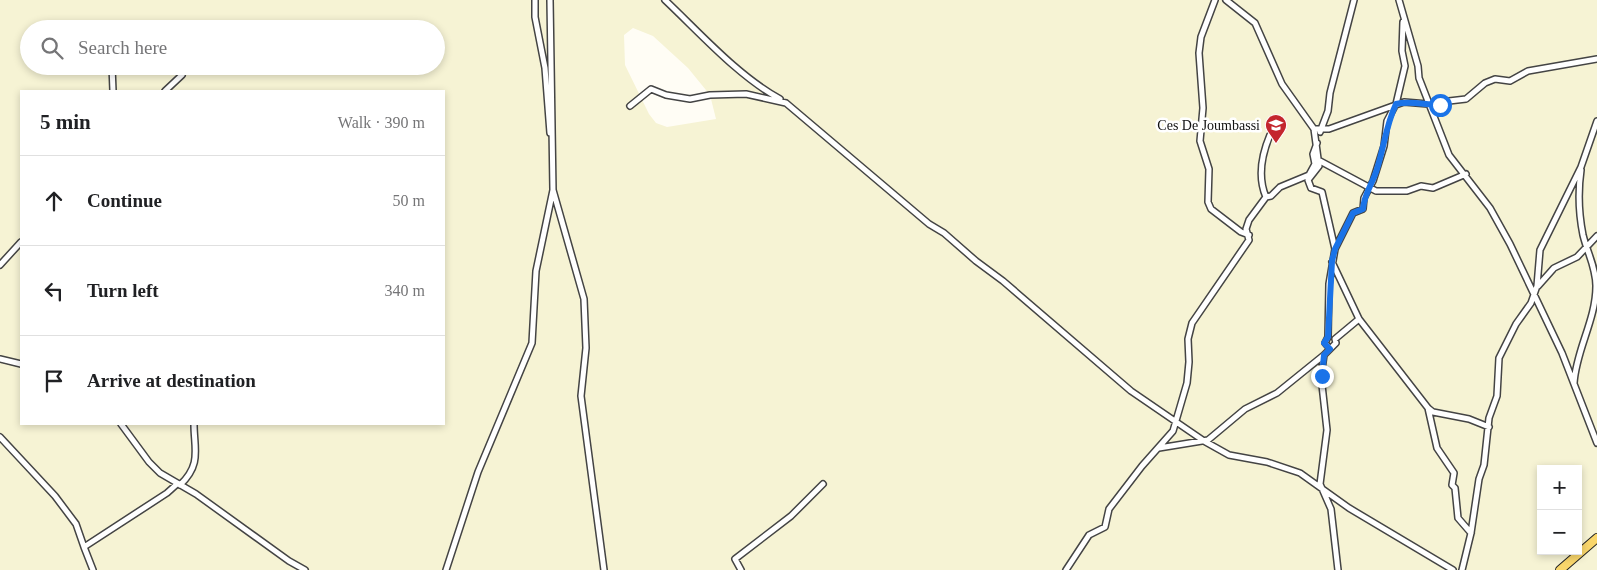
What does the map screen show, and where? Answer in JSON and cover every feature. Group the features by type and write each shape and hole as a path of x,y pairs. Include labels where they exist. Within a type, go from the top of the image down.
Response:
{"main road":[{"path":"1560,570 1597,538"}],"street":[{"path":"535,0 535,17 545,68 546,100 553,153"},
{"path":"446,570 478,472 532,343 536,271 553,190 550,0"},
{"path":"665,0 697,32 747,75 786,104 929,224 1002,281 1131,391 1204,441 1229,455 1267,462 1300,473 1325,492 1389,533 1453,570"},
{"path":"1215,0 1201,37 1199,53 1203,108 1200,141 1209,169 1208,202 1211,209 1249,235"},
{"path":"1226,0 1254,20 1282,84 1314,129 1320,161 1319,166 1308,180 1311,188 1322,192 1335,249"},
{"path":"1066,570 1090,535 1104,527 1109,509 1173,431 1188,378 1188,339 1192,323 1249,240 1246,229 1249,220 1266,197 1271,196 1280,187 1309,175 1314,164 1312,154 1328,111 1330,93 1354,0"},
{"path":"1400,0 1428,105 1449,155 1466,174 1500,222 1534,293 1597,443"},
{"path":"1330,349 1324,343 1328,337 1332,261 1335,249 1353,213 1363,209 1364,198 1384,146 1388,121 1396,104 1405,66 1402,51 1404,19"},
{"path":"1314,129 1329,129 1396,104 1412,101 1428,105 1440,105 1449,100 1466,99 1485,83 1495,79 1510,81 1528,71 1597,59"},
{"path":"112,75 113,90"},
{"path":"165,90 182,76"},
{"path":"630,106 651,90 690,99 710,95 746,94 786,104"},
{"path":"1462,570 1471,533 1479,479 1484,465 1489,427 1488,418 1497,396 1499,358 1516,324 1531,303 1540,250 1581,166 1597,121"},
{"path":"1266,197 1260,166 1270,135"},
{"path":"1320,161 1376,191 1401,191 1421,186 1433,188 1466,174"},
{"path":"1574,386 1575,369 1591,320 1596,278 1588,246 1583,238 1581,166"},
{"path":"553,190 584,299 586,348 580,396 604,570"},
{"path":"1534,293 1540,282 1554,268 1570,262 1597,236"},
{"path":"0,265 20,243"},
{"path":"1332,261 1359,319 1428,408 1433,412 1469,419 1489,427"},
{"path":"1157,449 1164,446 1204,441 1212,437 1245,409 1277,393 1324,355 1336,343 1336,339 1359,319"},
{"path":"1324,355 1321,381 1327,430 1320,484 1325,492 1332,516 1338,570"},
{"path":"0,359 20,364"},
{"path":"1428,408 1437,448 1454,472 1452,484 1455,488 1458,518 1471,533"},
{"path":"122,425 149,462 160,473 196,494 289,561 305,570"},
{"path":"84,547 167,493 187,476 196,455 194,425"},
{"path":"0,436 55,496 76,524 93,570"},
{"path":"741,570 735,559 791,516 823,484"}],"shaded area":[{"path":"0,0 1597,0 1597,570 0,570","holes":["633,28 653,36 688,68 710,95 716,119 667,127 656,123 649,114 625,65 624,35"]}],"place":[{"name":"Ces De Joumbassi","path":"1276,144"}],"route":[{"path":"1322,376 1324,355 1330,349 1324,343 1328,337 1329,284 1335,249 1353,213 1363,209 1364,198 1373,182 1384,146 1388,121 1396,104 1412,101 1419,104 1440,105"}]}
